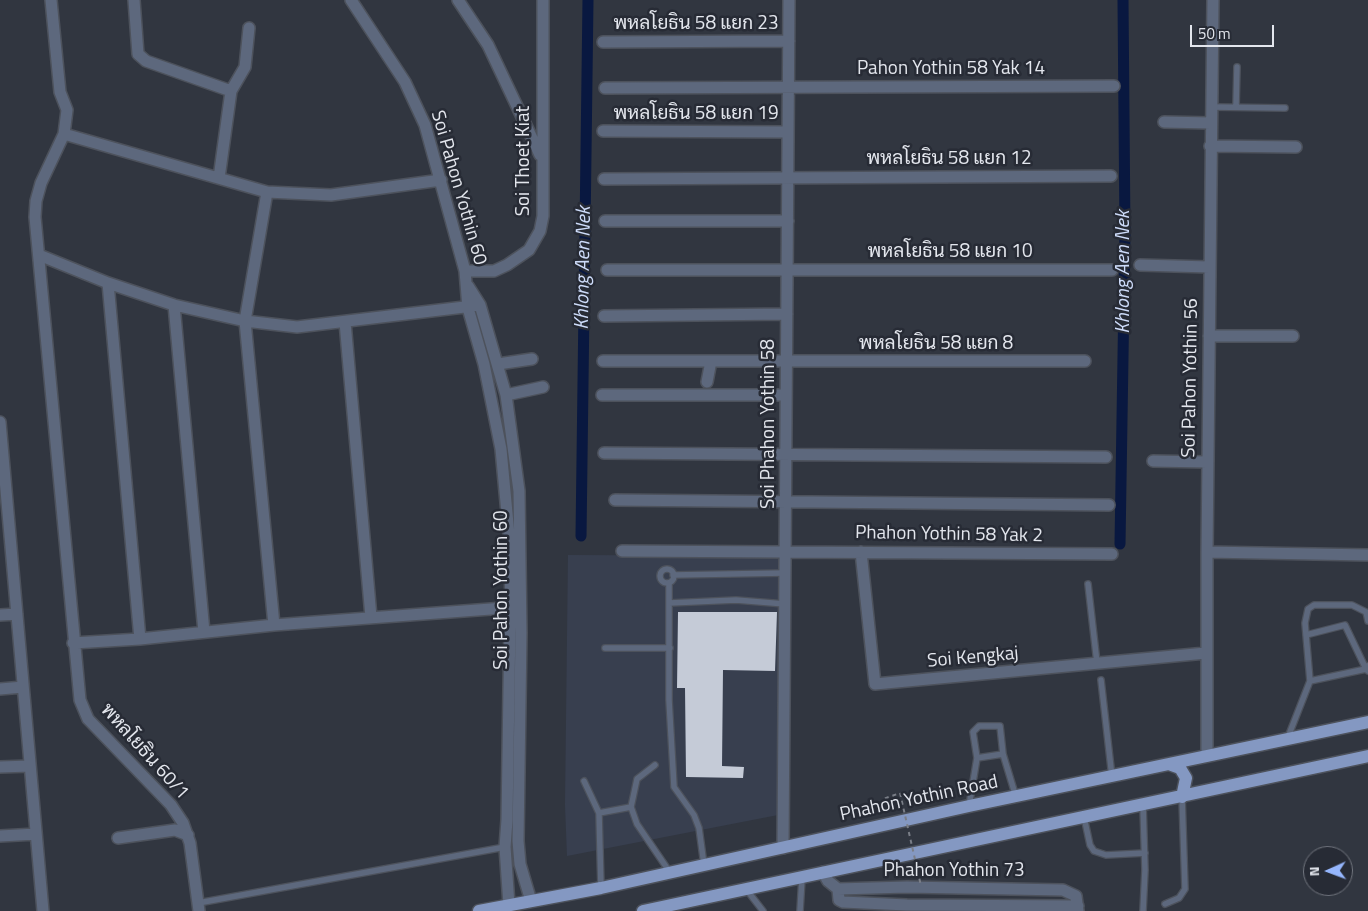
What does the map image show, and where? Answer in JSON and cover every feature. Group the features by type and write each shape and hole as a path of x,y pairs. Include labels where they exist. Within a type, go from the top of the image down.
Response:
{"main road":[{"name":"Phahon Yothin Road","path":"479,911 601,888 969,806 1368,722"},
{"path":"643,911 672,908 746,889 1368,756"},
{"path":"1169,764 1180,768 1186,778 1182,797"}],"street":[{"name":"พหลโยธิน 60/1","path":"51,0 60,92 67,110 64,134 41,183 36,202 73,643 80,700 88,719 171,805 188,835 199,907"},
{"path":"134,0 138,54 146,61 231,92"},
{"name":"Soi Pahon Yothin 60","path":"351,0 405,82 424,125 466,271 468,308 484,364 501,449 515,607 518,842 520,864 531,901"},
{"path":"458,0 488,45 542,159"},
{"name":"Soi Thoet Kiat","path":"466,271 494,271 519,257 536,239 543,216 543,0"},
{"name":"Soi Phahon Yothin 58","path":"783,848 789,0"},
{"name":"Soi Pahon Yothin 56","path":"1207,756 1207,462 1213,0"},
{"path":"219,178 231,92 245,67 249,28"},
{"name":"พหลโยธิน 58 แยก 23","path":"603,42 789,41"},
{"name":"Pahon Yothin 58 Yak 14","path":"605,88 1114,86"},
{"path":"1164,122 1211,123"},
{"name":"พหลโยธิน 58 แยก 19","path":"603,131 788,132"},
{"path":"64,134 267,192 331,195 441,180"},
{"path":"1210,146 1296,148"},
{"name":"พหลโยธิน 58 แยก 12","path":"604,179 1111,176"},
{"path":"267,192 245,320 274,625"},
{"path":"605,221 788,222"},
{"path":"39,255 174,305 245,320 297,327 468,308 480,305"},
{"path":"1140,265 1209,267"},
{"name":"พหลโยธิน 58 แยก 10","path":"607,270 1112,270"},
{"path":"108,282 140,639"},
{"name":"Soi Pahon Yothin 60","path":"468,284 480,305 506,394 519,491 515,607"},
{"path":"174,305 204,632"},
{"path":"604,316 787,314"},
{"path":"345,322 371,617"},
{"path":"1209,336 1293,336"},
{"path":"498,364 532,359"},
{"name":"พหลโยธิน 58 แยก 8","path":"603,361 1086,361"},
{"path":"707,382 711,361"},
{"path":"506,394 543,387"},
{"path":"602,395 786,395"},
{"path":"0,422 5,537 17,614 43,911"},
{"path":"604,454 1106,457"},
{"path":"1153,461 1207,462"},
{"path":"615,500 1109,505"},
{"name":"Phahon Yothin 58 Yak 2","path":"622,551 1112,554"},
{"name":"Soi Kengkaj","path":"861,552 875,684 1206,654"},
{"path":"1207,552 1368,555"},
{"path":"73,643 140,639 371,617 515,607"},
{"path":"0,615 17,614"},
{"name":"Soi Pahon Yothin 60","path":"509,905 504,847 516,633"},
{"path":"0,689 23,687"},
{"path":"0,767 30,766"},
{"path":"118,838 175,830 188,835"},
{"path":"0,836 36,834"},
{"path":"824,872 828,881 838,889 839,900 843,902 912,908 1078,908"},
{"path":"912,908 915,887"},
{"name":"Phahon Yothin 73","path":"838,889 915,887 1063,890 1076,896 1078,908"}],"lane":[{"path":"1236,67 1236,107"},
{"path":"1212,107 1286,108"},
{"path":"668,583 661,580 661,572 670,570 673,575"},
{"path":"673,575 785,573"},
{"path":"673,575 668,583 670,648 668,700 674,787 694,815 699,828 704,865"},
{"path":"1088,584 1097,663"},
{"path":"669,603 736,600 785,604"},
{"path":"1287,739 1310,681 1305,616 1308,609 1314,605 1352,605 1366,612 1368,622"},
{"path":"1306,635 1345,625 1367,669 1310,681"},
{"path":"605,648 670,648"},
{"path":"1101,680 1112,777"},
{"path":"969,806 977,758 973,732 979,726 1000,726 1003,754 1016,797"},
{"path":"977,758 1003,754"},
{"path":"655,765 637,779 631,807 637,824 670,873"},
{"path":"584,781 599,813 601,888"},
{"path":"1165,904 1179,898 1185,889 1182,797"},
{"path":"1143,911 1144,805"},
{"path":"599,813 631,807"},
{"path":"1084,817 1090,845 1094,851 1106,855 1145,853"},
{"path":"199,907 504,847"},
{"path":"800,911 802,878"},
{"path":"746,889 763,911"}],"path":[{"path":"884,825 883,799 900,793 915,887"}],"shaded area":[{"path":"568,555 780,556 778,815 567,856 565,805"}],"building":[{"path":"678,612 777,612 775,671 723,670 722,766 744,767 743,778 686,777 685,688 677,688"}],"waterway":[{"name":"Khlong Aen Nek","path":"581,536 588,0"},
{"name":"Khlong Aen Nek","path":"1120,544 1125,232 1123,0"}]}
